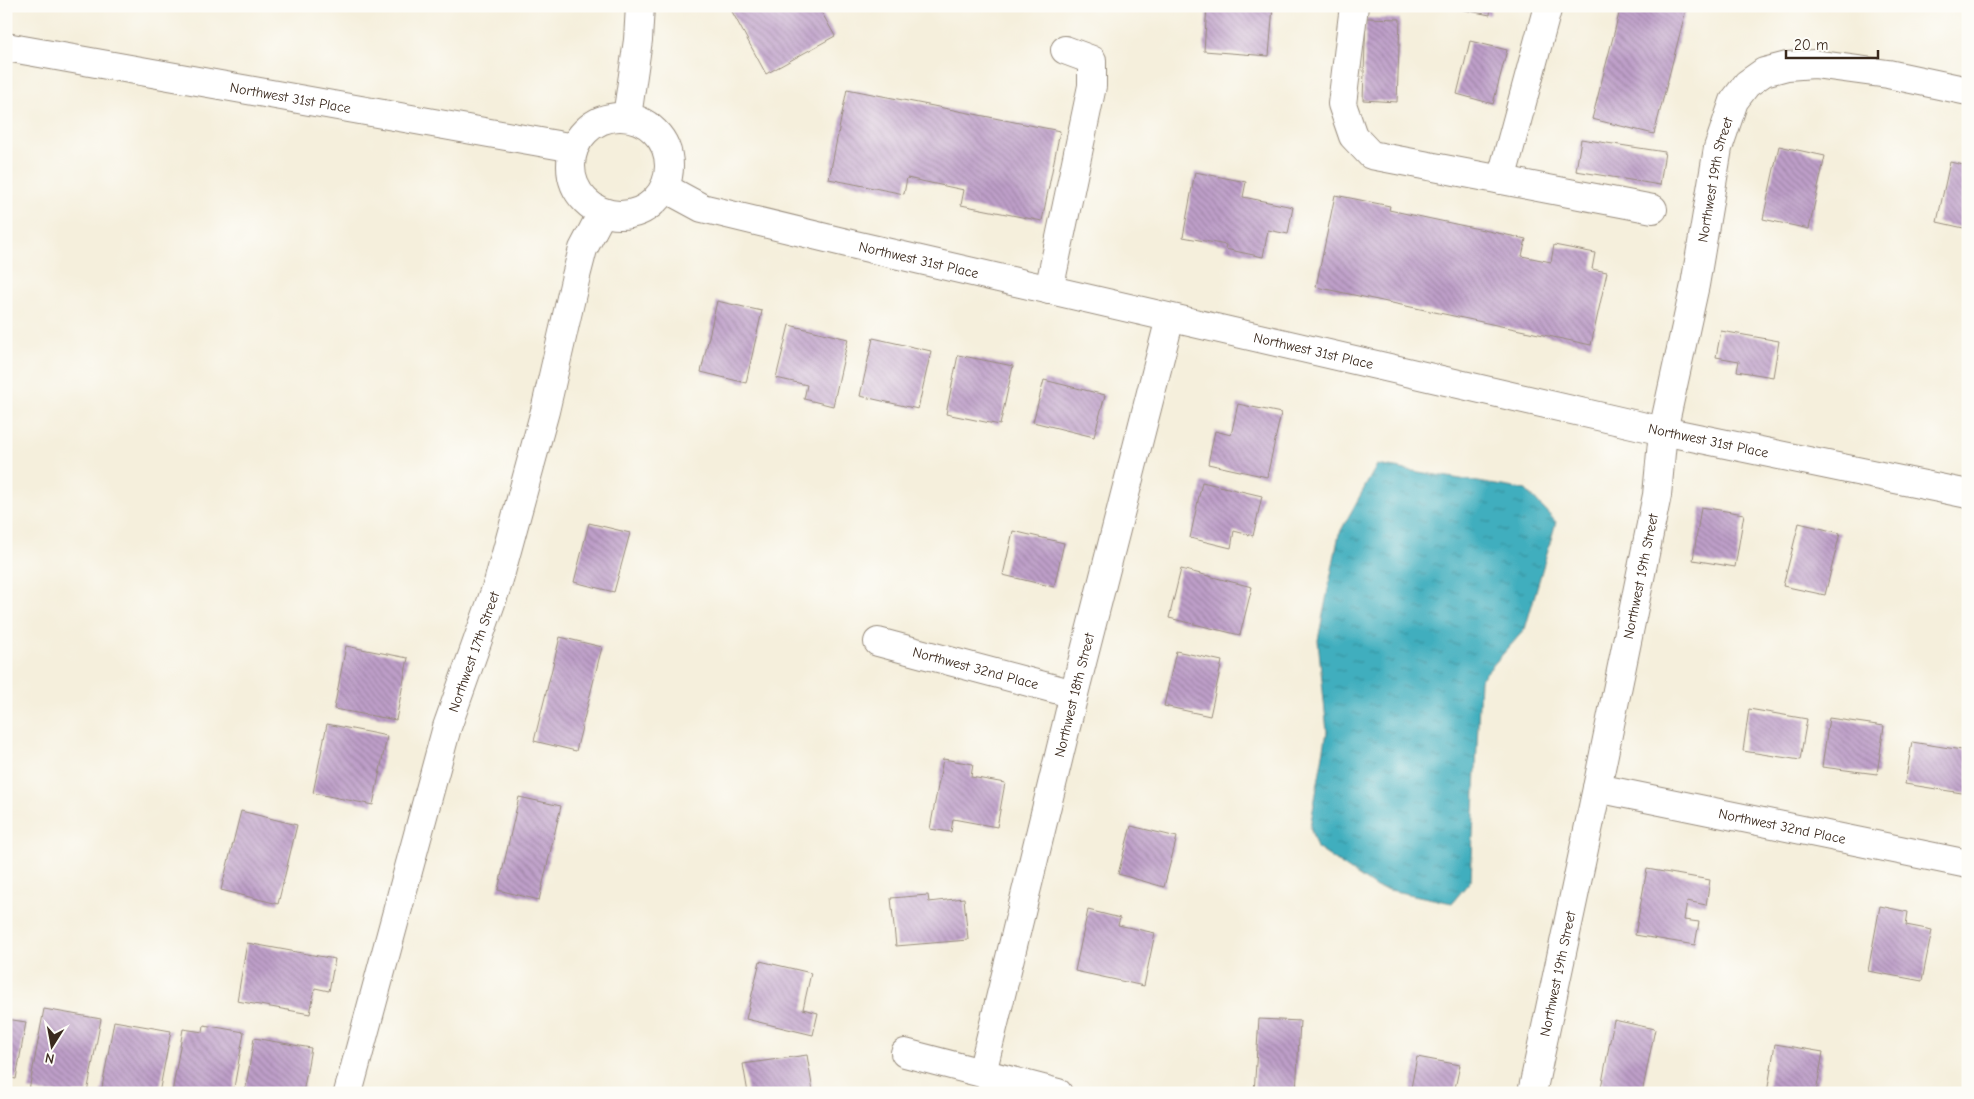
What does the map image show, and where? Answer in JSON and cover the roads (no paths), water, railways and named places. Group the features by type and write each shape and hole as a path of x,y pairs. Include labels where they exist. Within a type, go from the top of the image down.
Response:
{"street":[{"path":"627,117 638,40 640,6"},
{"path":"1354,6 1342,104 1353,136 1371,154 1653,209"},
{"path":"1501,180 1548,6"},
{"name":"Northwest 31st Place","path":"6,47 574,148"},
{"path":"1049,290 1092,86 1092,60 1065,50"},
{"name":"Northwest 19th Street","path":"1532,1093 1657,495 1663,431 1695,285 1718,148 1734,101 1748,84 1764,72 1787,66 1814,64 1888,74 1968,91"},
{"path":"627,117 650,127 662,141 668,152 669,171 665,188 656,200 643,210 620,216 602,213 578,194 572,176 571,157 574,148 586,131 603,120 627,117"},
{"name":"Northwest 31st Place","path":"665,188 702,208 1049,290 1663,431 1968,494"},
{"name":"Northwest 17th Street","path":"348,1093 447,727 498,583 545,411 576,276 584,249 602,213"},
{"name":"Northwest 18th Street","path":"982,1074 1074,694 1170,318"},
{"name":"Northwest 32nd Place","path":"878,642 1074,694"},
{"name":"Northwest 32nd Place","path":"1597,788 1968,864"},
{"path":"905,1053 1058,1093"}],"water":[{"path":"1377,465 1526,490 1556,522 1525,629 1480,680 1471,880 1452,903 1375,887 1317,848 1310,827 1327,732 1318,640 1339,534"}]}
